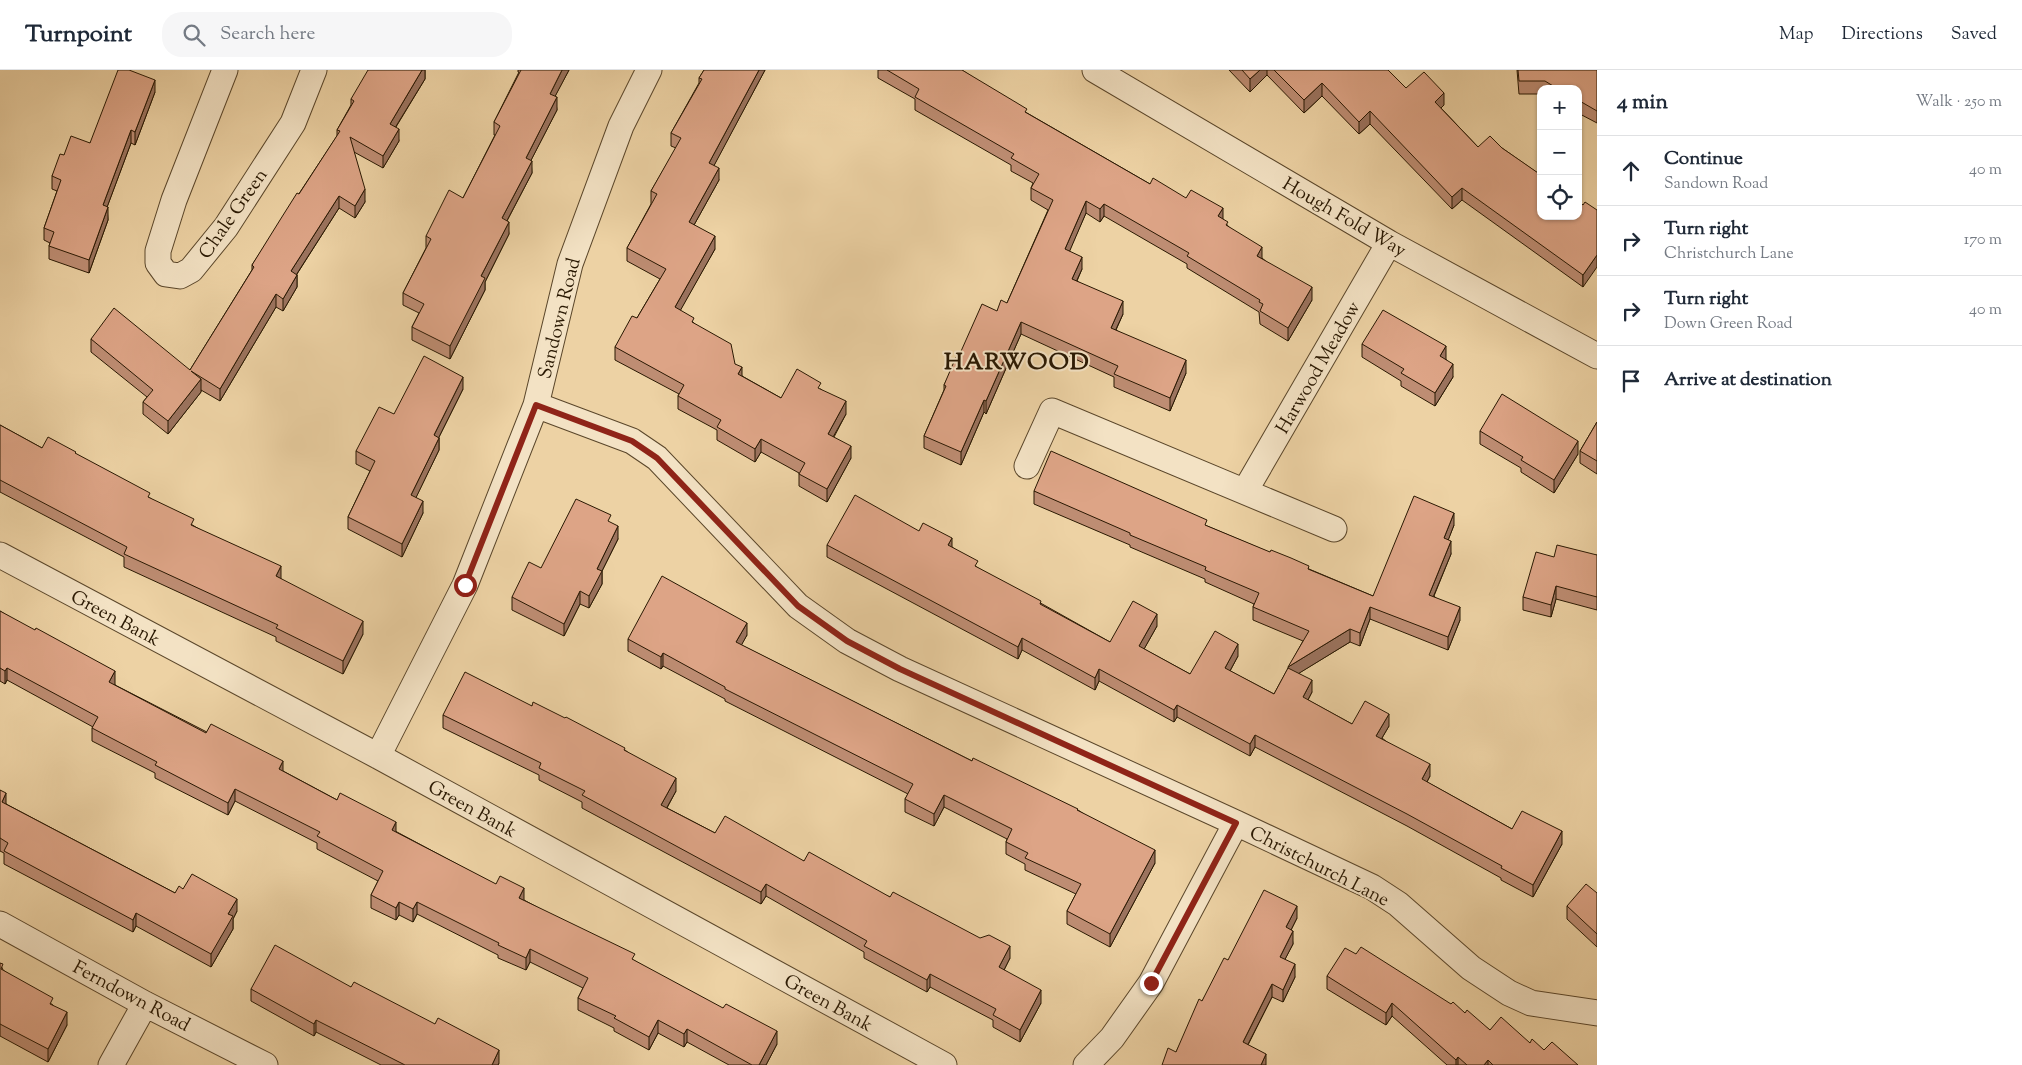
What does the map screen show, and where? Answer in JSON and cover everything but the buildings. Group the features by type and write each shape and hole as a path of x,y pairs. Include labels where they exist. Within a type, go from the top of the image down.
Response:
{"street":[{"name":"Chale Green","path":"225,70 174,200 158,251 158,263 166,274 180,276 191,270 226,227 293,123 314,70"},
{"name":"Sandown Road","path":"378,756 465,585 536,405 570,264 621,126 649,70"},
{"name":"Hough Fold Way","path":"1095,70 1390,242 1597,356"},
{"name":"Harwood Meadow","path":"1245,492 1390,242"},
{"name":"Christchurch Lane","path":"536,405 632,441 657,458 798,606 847,641 900,669 1236,823 1372,888 1398,904 1472,968 1509,993 1531,1003 1597,1013"},
{"path":"1027,466 1052,411 1334,529"},
{"name":"Green Bank","path":"0,555 378,756 944,1065"},
{"path":"1086,1065 1112,1038 1151,983 1236,823"},
{"name":"Ferndown Road","path":"0,924 145,1004 265,1065"},
{"path":"111,1065 145,1004"}],"district":[{"name":"HARWOOD","path":"1017,361"}],"route":[{"path":"465,585 536,405 632,441 657,458 798,606 847,641 900,669 1236,823 1151,983"}]}
